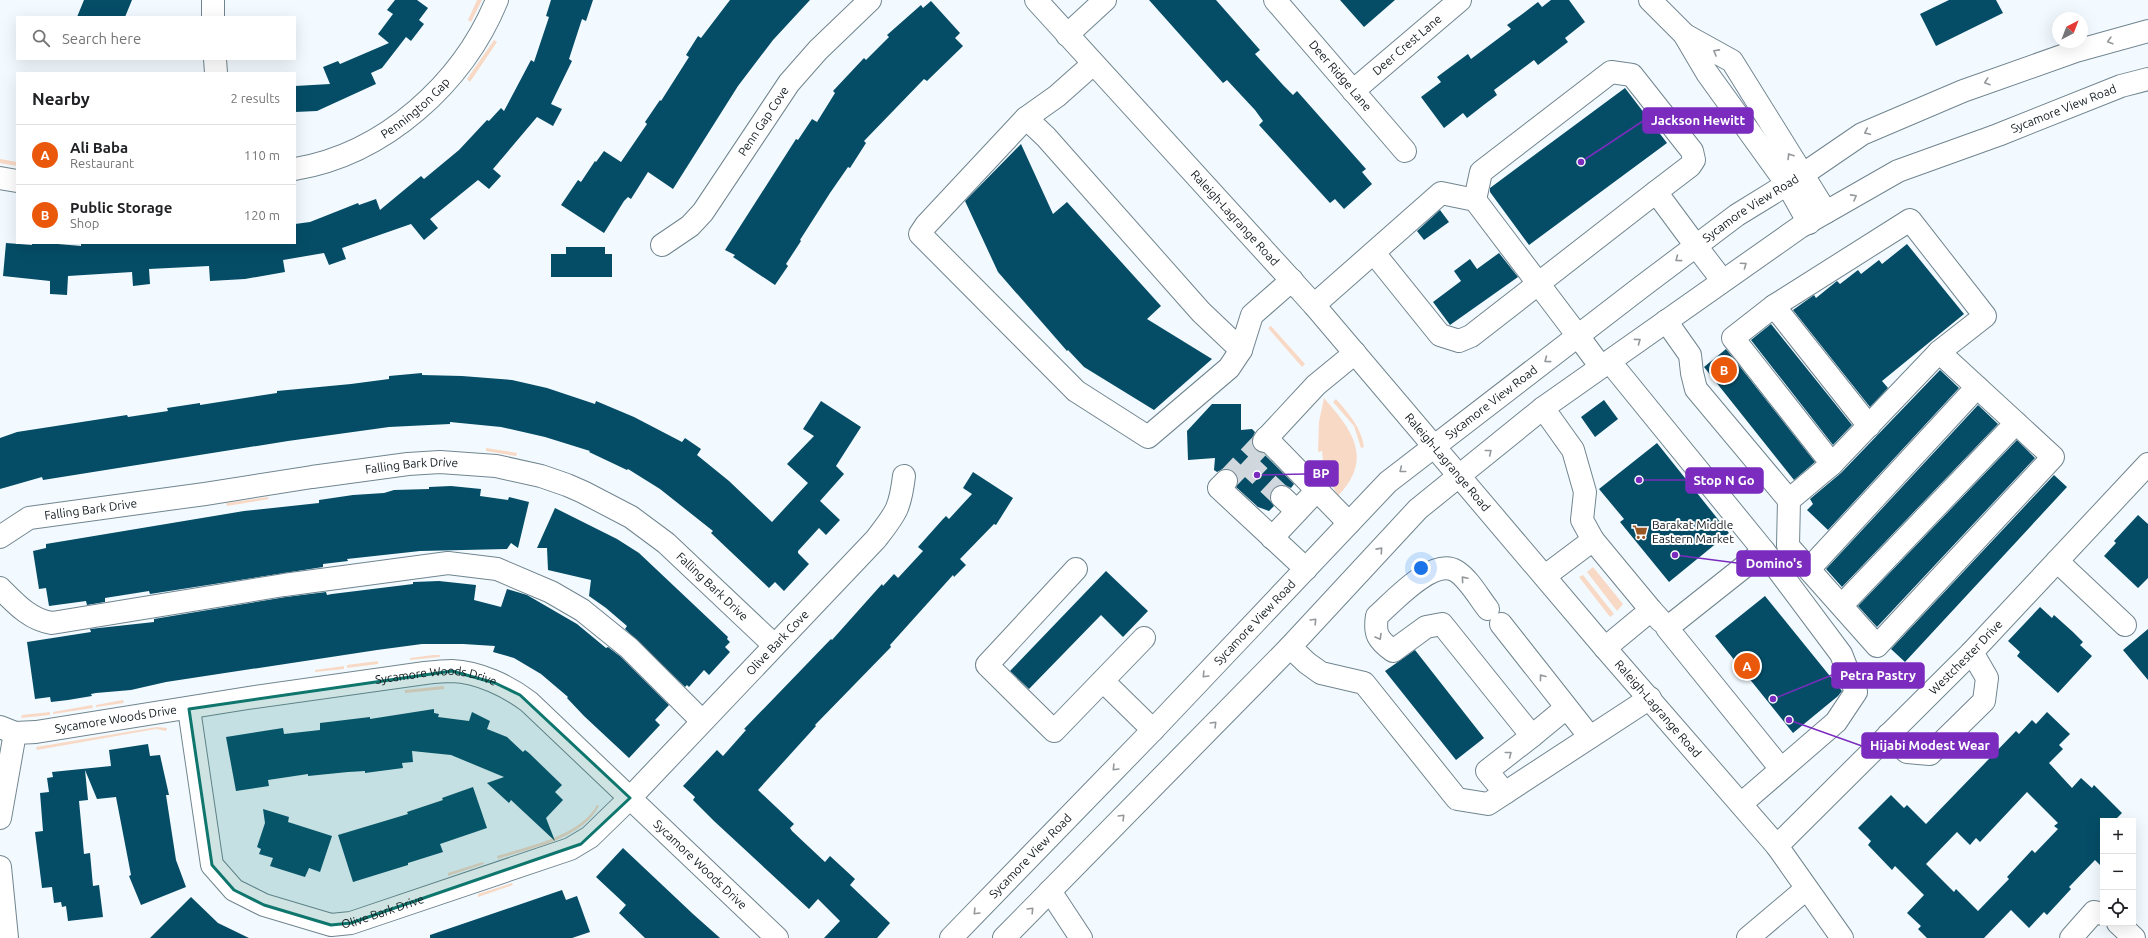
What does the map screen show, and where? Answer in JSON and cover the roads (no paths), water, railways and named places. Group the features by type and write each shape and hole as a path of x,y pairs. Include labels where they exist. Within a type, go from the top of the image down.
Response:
{"street":[{"path":"213,0 213,16"},
{"name":"Pennington Gap","path":"296,169 322,163 378,139 415,111 438,90 465,59 486,26 497,0"},
{"name":"Penn Gap Cove","path":"662,245 690,226 700,216 790,83 818,50 870,0"},
{"name":"Raleigh-Lagrange Road","path":"1036,0 1314,305 1605,648 1777,846 1842,938"},
{"path":"1067,35 1105,0"},
{"name":"Deer Ridge Lane","path":"1275,0 1405,151"},
{"name":"Deer Crest Lane","path":"1353,91 1460,0"},
{"path":"1650,0 1684,34 1732,61 1747,82 1769,123 1794,179 1817,218"},
{"name":"Sycamore View Road","path":"951,938 1153,730 1388,482 1433,446 1696,246 1737,215 1862,134 1963,91 2076,51 2148,31"},
{"path":"215,60 216,72"},
{"path":"1093,64 1057,96 1026,118 926,225 920,234 1076,390 1148,437 1228,368 1241,350 1252,315 1292,280"},
{"path":"1374,253 1440,335 1459,341 1471,336 1540,283 1690,166 1694,160 1692,151 1632,75 1611,72 1481,172 1475,200"},
{"name":"Sycamore View Road","path":"1004,938 1290,647 1418,509 1542,408 1800,226 1898,172 2121,86 2148,79"},
{"path":"1026,118 1046,137 1201,312 1241,350"},
{"path":"0,178 16,182"},
{"path":"1656,192 1722,280"},
{"path":"1314,305 1441,193 1475,200 1540,283 1578,336 1605,364 1764,551 1841,654 1856,692 1836,722 1741,804"},
{"path":"1789,500 1832,464 1939,352 1985,316 1910,220 1774,306 1733,338 1832,464"},
{"path":"1774,306 1869,426"},
{"path":"1666,321 1690,354 1692,373 1696,389 1789,500 1788,546 1877,646 2053,457 1939,352"},
{"path":"1349,523 1318,489 1265,439 1316,385 1355,353"},
{"path":"1809,569 1977,387"},
{"path":"1542,408 1573,450 1585,492 1582,520 1592,540 1667,628 1781,770"},
{"path":"1842,605 2016,423"},
{"name":"Falling Bark Drive","path":"0,537 29,518 205,494 312,477 434,463 496,466 541,476 567,485 630,517 666,543 774,645"},
{"name":"Westchester Drive","path":"1777,846 1972,652 2147,466"},
{"name":"Olive Bark Cove","path":"630,798 876,539 895,514 901,500 904,476"},
{"path":"1226,481 1219,488 1306,569"},
{"path":"1272,538 1290,504 1318,489"},
{"path":"1545,576 1592,540"},
{"path":"1667,628 1764,551"},
{"path":"2057,561 2125,625"},
{"path":"0,588 33,617 43,622 52,623 284,585 448,563 497,569 551,592 582,610 629,648 702,721"},
{"path":"1532,736 1442,624 1426,627 1393,651 1383,644 1375,630 1376,616 1428,573 1441,568 1448,568 1457,572 1495,617 1590,737"},
{"path":"1076,569 986,664 1054,731 1144,638"},
{"path":"1605,648 1651,610"},
{"path":"1290,647 1307,663 1321,673 1364,683 1457,799 1488,804 1650,698"},
{"path":"1888,735 1907,752 1930,754 1984,701 1987,678 1972,652"},
{"name":"Sycamore Woods Drive","path":"8,730 36,732 248,698 425,673 452,671 467,673 496,682 529,702 777,938"},
{"path":"1103,681 1153,730"},
{"name":"Olive Bark Drive","path":"190,708 212,865 234,890 264,904 332,925 351,924 570,849 590,837 630,798"},
{"path":"1505,793 1487,771 1566,708"},
{"path":"0,818 8,730"},
{"path":"0,867 7,938"},
{"path":"1748,938 1806,889"},
{"path":"1050,891 1081,938"},
{"path":"2071,938 2094,912 2100,913"},
{"path":"2121,926 2134,938"}],"tunnel":[{"path":"1226,481 1264,441"},
{"path":"1244,461 1282,497"}],"place":[{"name":"Jackson Hewitt","path":"1581,162"},
{"name":"Public Storage","path":"1724,370"},
{"name":"BP","path":"1257,475"},
{"name":"Stop N Go","path":"1639,480"},
{"name":"Barakat Middle Eastern Market","path":"1640,532"},
{"name":"Domino's","path":"1675,555"},
{"name":"Ali Baba","path":"1747,666"},
{"name":"Petra Pastry","path":"1773,699"},
{"name":"Hijabi Modest Wear","path":"1789,720"}]}
